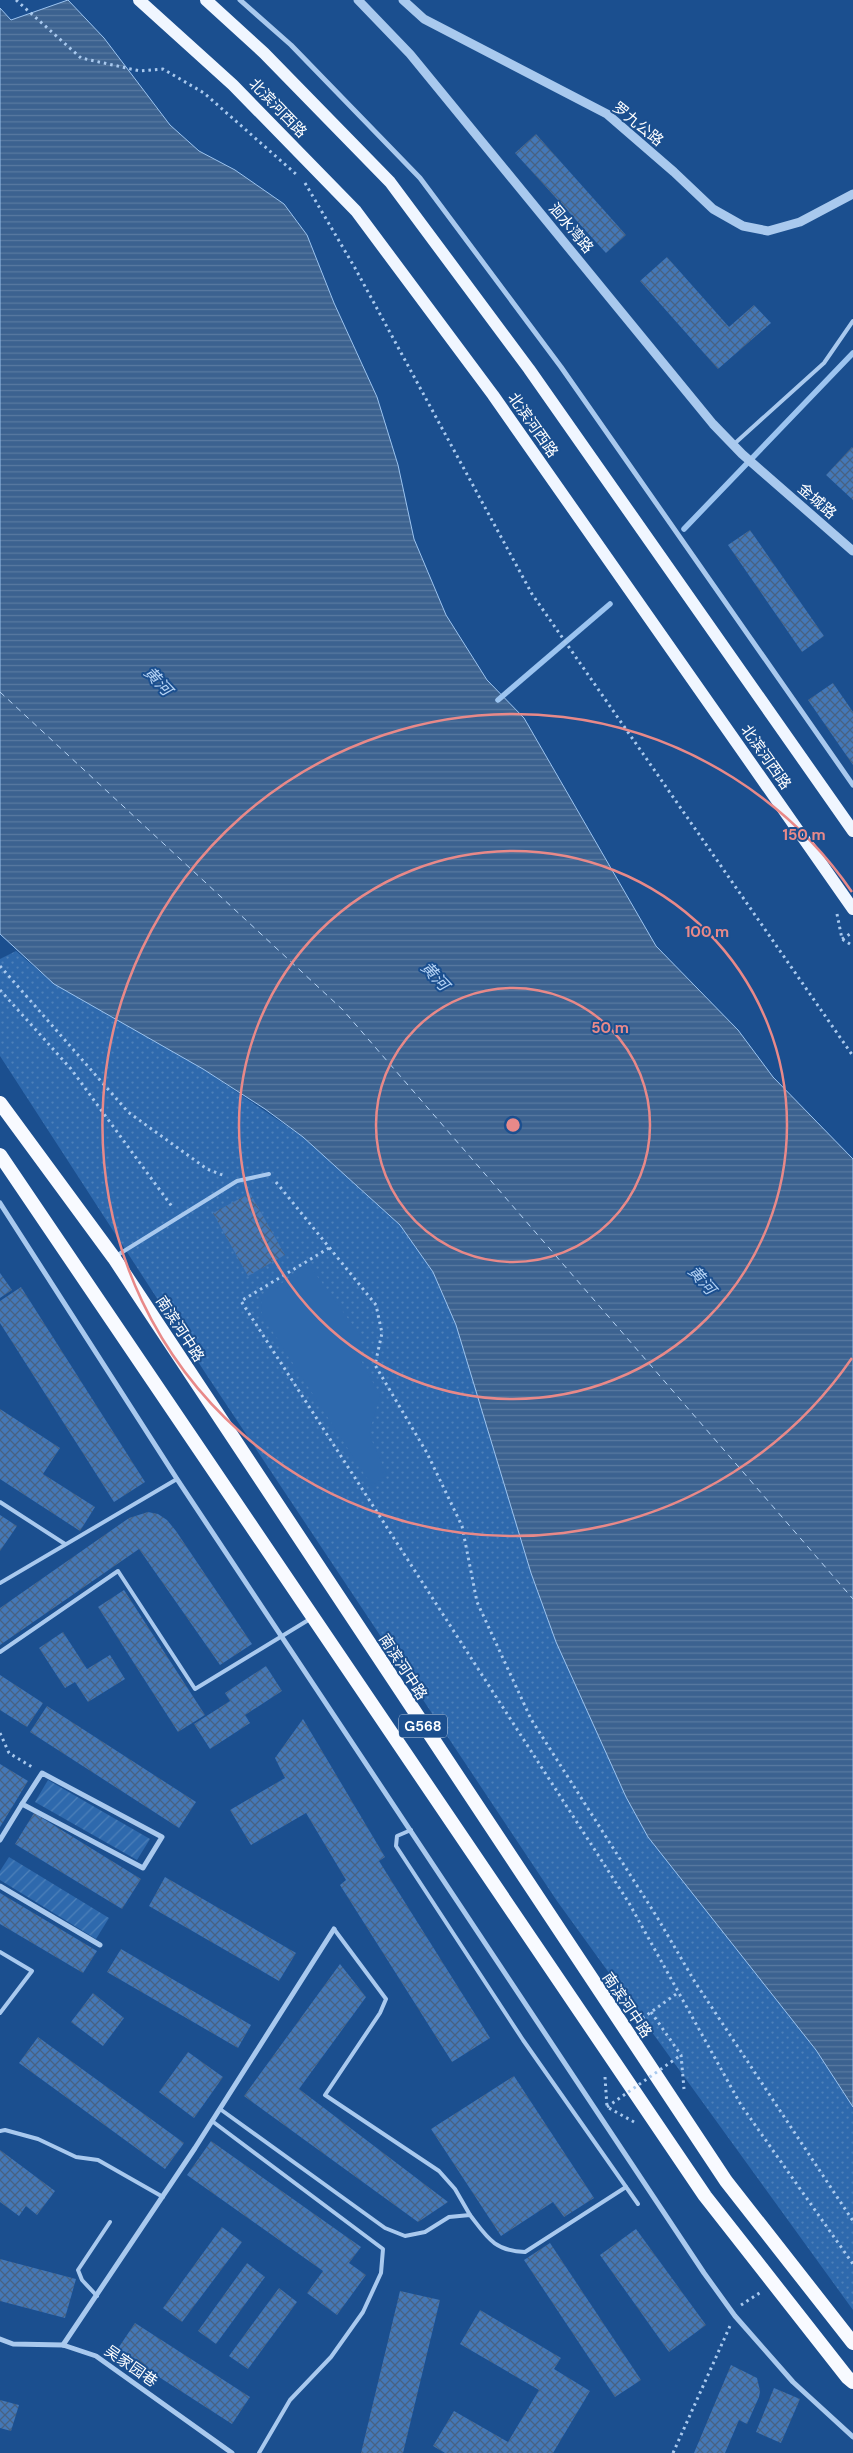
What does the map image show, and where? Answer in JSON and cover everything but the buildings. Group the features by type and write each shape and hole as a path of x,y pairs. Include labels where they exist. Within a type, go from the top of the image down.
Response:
{"highway":[{"name":"南滨河中路","path":"0,1103 114,1258 624,2031 726,2181 853,2343"},
{"name":"G568","path":"0,1155 705,2196 846,2376 853,2382"}],"main road":[{"name":"北滨河西路","path":"139,0 233,85 356,211 493,396 853,909"},
{"name":"北滨河西路","path":"206,0 264,53 390,182 529,369 853,831"}],"street":[{"path":"240,0 291,45 420,178 561,368 853,785"},
{"name":"洄水湾路","path":"358,0 410,54 713,424 742,454 764,473"},
{"name":"罗九公路","path":"403,0 424,18 607,114 674,172 713,209 743,226 768,231 800,222 853,194"},
{"name":"金城路","path":"764,473 853,551"},
{"path":"1,1205 177,1479 735,2316 793,2382 853,2437"},
{"path":"0,1840 22,1804 42,1773 162,1837 143,1868 22,1804"},
{"path":"0,1886 100,1944"},
{"path":"63,2345 220,2109 334,1929"},
{"name":"吴家园巷","path":"0,2339 13,2344 63,2345 96,2356 232,2453"}],"lane":[{"path":"733,445 824,363 853,321"},
{"path":"114,1258 237,1181 269,1174"},
{"path":"0,1583 177,1479"},
{"path":"0,1502 66,1544"},
{"path":"0,1652 118,1571 195,1689 314,1617"},
{"path":"411,1830 397,1836 396,1846 523,2040 638,2204"},
{"path":"334,1929 386,1999 380,2013 325,2095 439,2171 455,2189 470,2215 490,2241 501,2248 525,2252 626,2187"},
{"path":"0,1952 32,1971 0,2013"},
{"path":"220,2109 385,2228 405,2236 425,2232 450,2216 470,2215"},
{"path":"212,2121 383,2249 381,2273 350,2332 290,2400 259,2453"},
{"path":"0,2131 5,2130 38,2139 76,2157 98,2160 162,2197"},
{"path":"97,2296 82,2280 78,2270 110,2222"}],"path":[{"path":"16,0 81,58 140,72 163,69 204,93 298,176"},
{"path":"305,182 355,268 532,594 853,1056"},
{"path":"842,939 853,932"},
{"path":"0,966 128,1112 207,1169 237,1181"},
{"path":"0,990 71,1069 180,1217"},
{"path":"269,1174 376,1305 382,1333 375,1365 427,1453 462,1526 477,1602 532,1719 657,1917 695,1982 853,2220"},
{"path":"329,1248 241,1300 630,1903 741,2104 853,2264"},
{"path":"0,1733 9,1753 42,1773"},
{"path":"624,2031 679,1992"},
{"path":"607,2107 681,2055 651,2012"},
{"path":"673,2453 740,2306 774,2283"}],"shaded area":[{"path":"16,951 54,984 203,1069 303,1137 400,1225 433,1272 456,1325 611,1761 626,1797 648,1837 816,2050 853,2107 853,2310 557,1901 206,1374 0,1056 0,959"},
{"path":"309,1265 360,1335 360,1359 380,1395 369,1434 387,1475 372,1486 262,1315 261,1297"},
{"path":"48,1780 150,1839 137,1860 35,1802"},
{"path":"9,1857 109,1918 96,1939 0,1880 0,1871"}],"water":[{"name":"黄河","path":"68,0 104,38 170,125 199,151 235,170 284,204 307,235 334,303 377,397 398,465 414,539 446,615 487,680 524,718 656,946 738,1030 773,1077 853,1159 853,2107 816,2050 648,1837 626,1797 556,1642 531,1573 456,1325 433,1272 400,1225 303,1137 265,1109 203,1069 54,984 0,934 0,8 11,20"}],"waterway":[{"path":"684,529 853,353"},
{"path":"498,700 610,604"}],"ferry route":[{"path":"0,692 343,1010 853,1599"}]}
